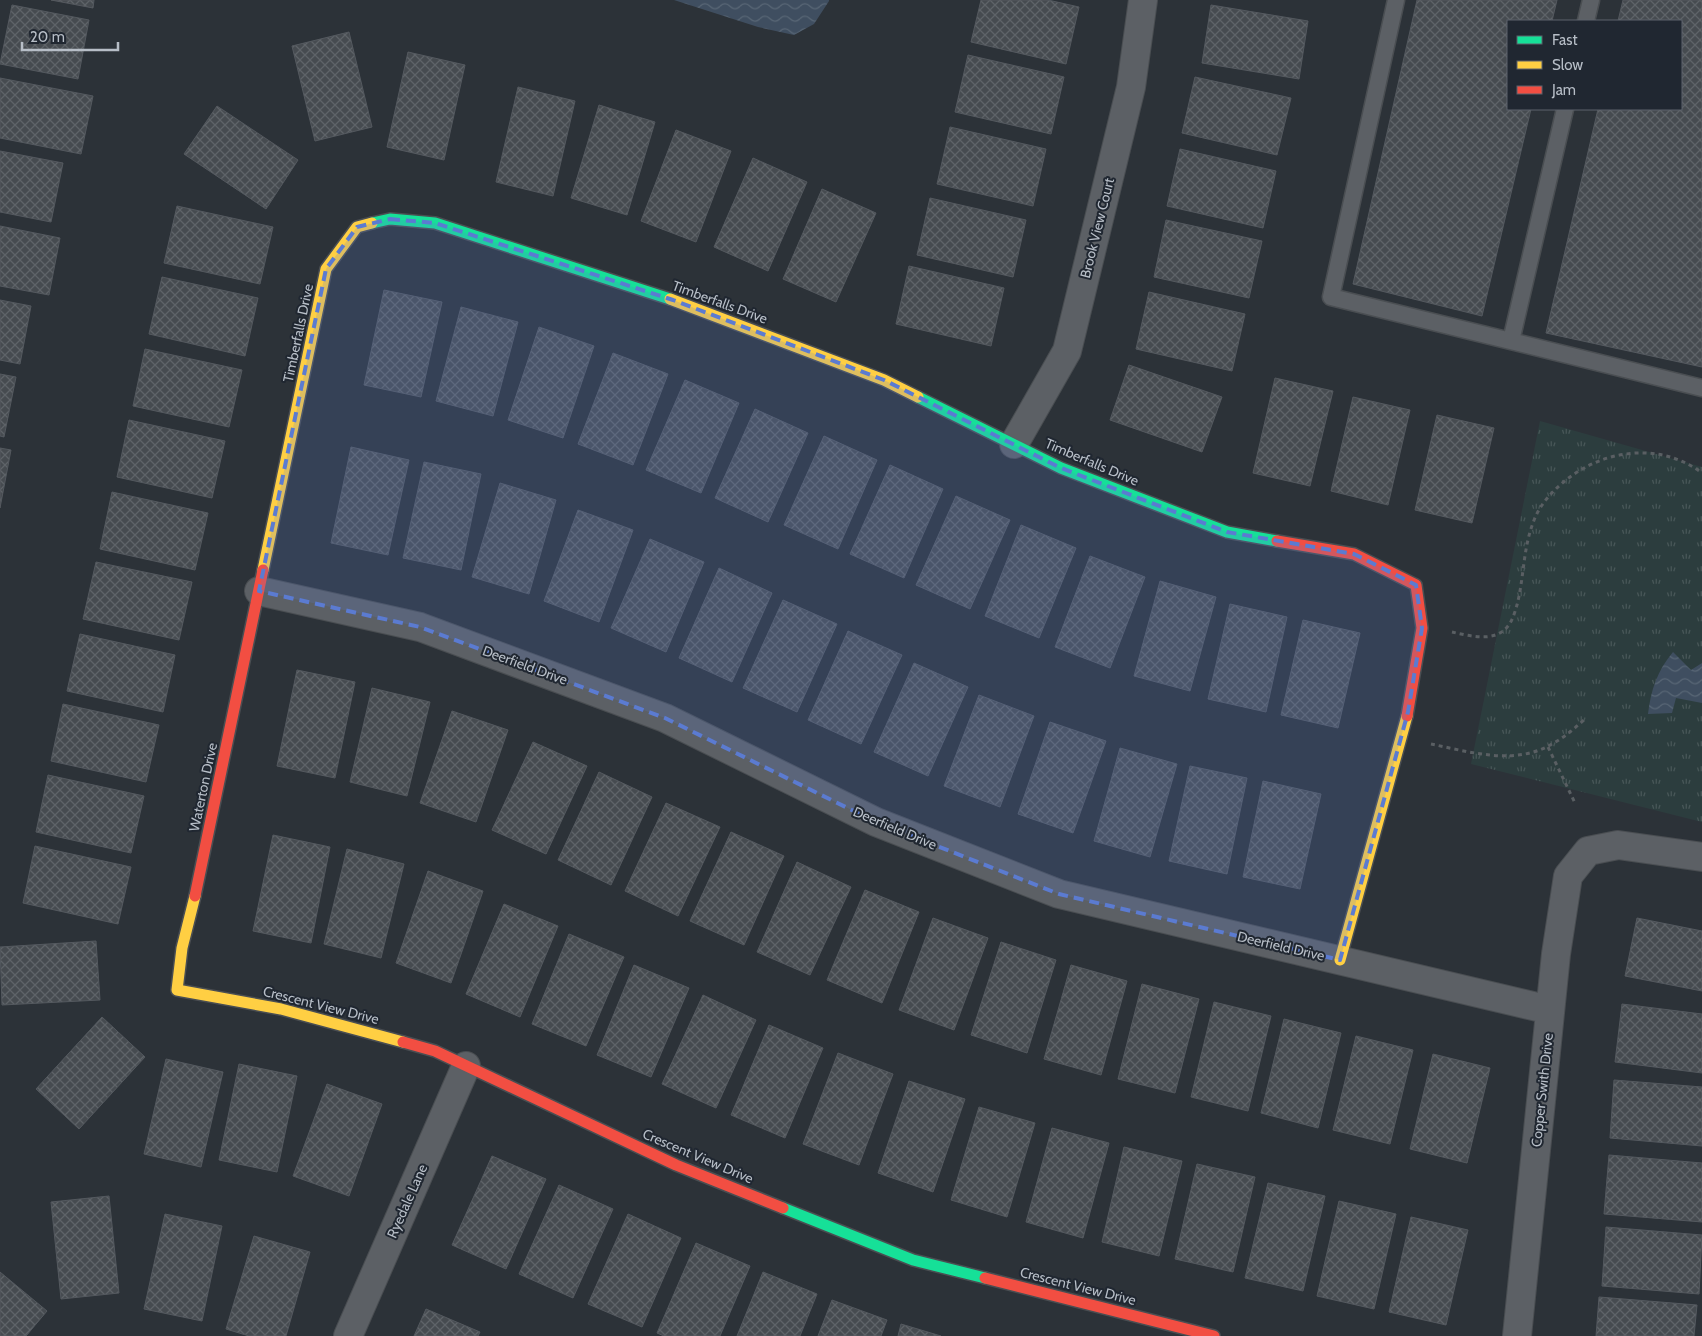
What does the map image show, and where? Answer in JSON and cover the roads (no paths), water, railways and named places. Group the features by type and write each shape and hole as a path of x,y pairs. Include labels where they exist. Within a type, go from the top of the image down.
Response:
{"street":[{"name":"Brook View Court","path":"1014,444 1068,351 1131,87 1143,0"},
{"name":"Timberfalls Drive","path":"259,591 326,269 357,226 390,219 435,223 673,300 884,380 1062,468 1227,532 1354,554 1416,585 1422,628 1408,712 1340,960"},
{"name":"Deerfield Drive","path":"259,591 420,627 656,714 876,822 1059,894 1550,1010"},
{"name":"Waterton Drive","path":"177,990 182,948 193,907 259,591"},
{"name":"Copper Swith Drive","path":"1517,1336 1556,954 1568,876 1588,851 1618,845 1702,858"},
{"name":"Crescent View Drive","path":"177,990 282,1009 435,1050 676,1165 912,1260 1214,1336"},
{"name":"Ryedale Lane","path":"348,1336 466,1066"}],"lane":[{"path":"1396,0 1331,297 1702,388"},
{"path":"1586,20 1591,0"},
{"path":"1510,341 1565,110"}],"water":[{"path":"674,0 829,1 814,24 794,35 758,27"},
{"path":"1673,652 1691,670 1702,663 1702,703 1676,698 1672,713 1648,714 1656,681 1663,666"}]}
